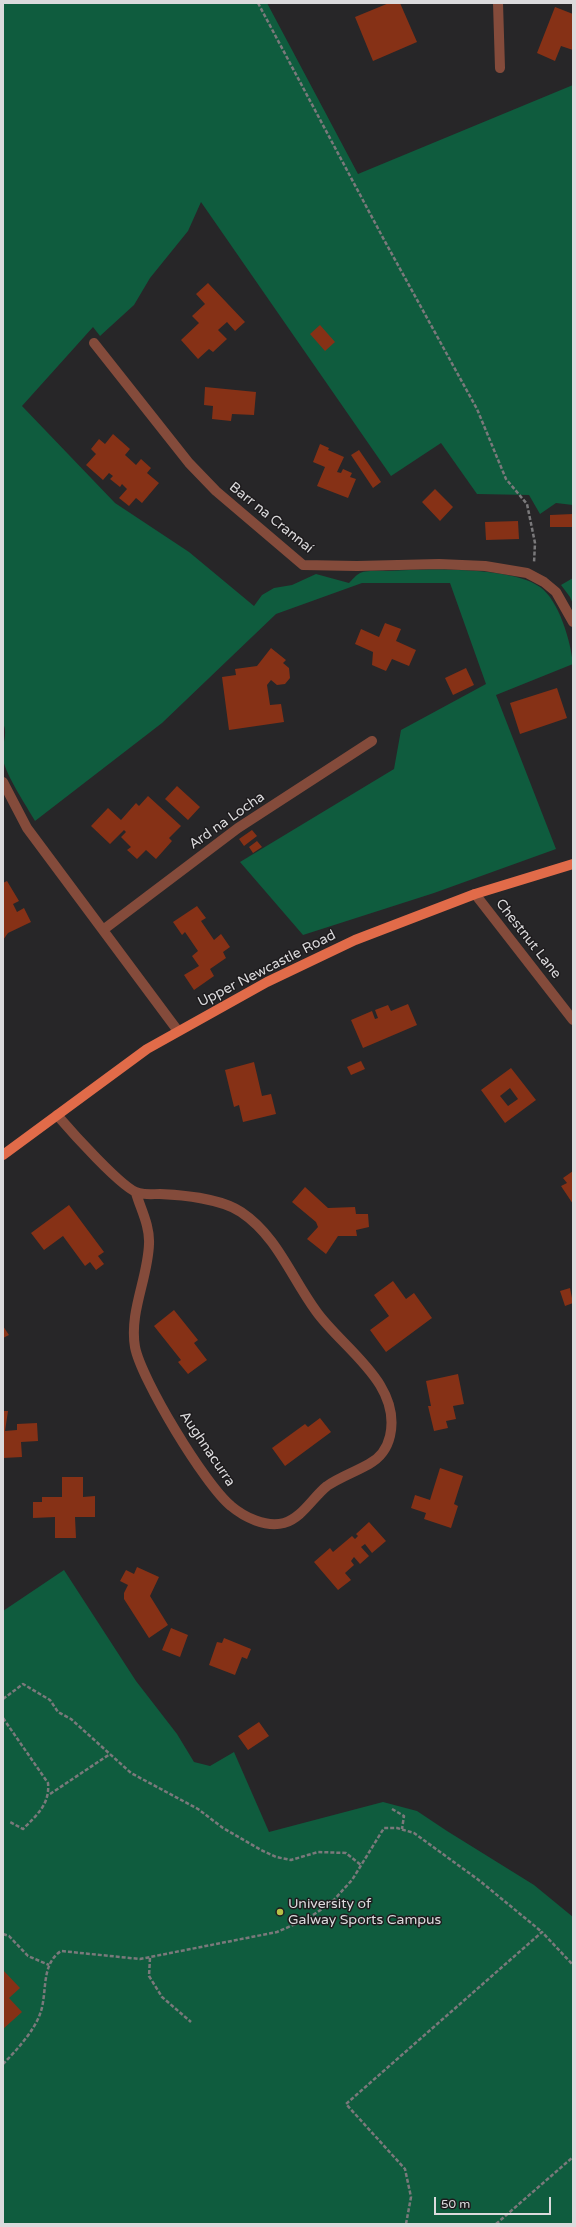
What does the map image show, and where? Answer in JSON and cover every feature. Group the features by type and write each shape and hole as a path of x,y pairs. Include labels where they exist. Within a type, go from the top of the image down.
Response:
{"main road":[{"name":"Upper Newcastle Road","path":"3,1155 147,1049 267,982 355,940 475,894 573,864"}],"street":[{"path":"498,3 500,68"},
{"name":"Barr na Crannaí","path":"94,343 189,464 216,491 303,565 357,566 438,564 485,566 527,573 544,582 556,592 573,622"},
{"name":"Ard na Locha","path":"103,930 238,828 372,741"},
{"path":"3,782 27,828 178,1031"},
{"name":"Chestnut Lane","path":"475,894 573,1020"},
{"path":"57,1115 106,1168 136,1193"},
{"name":"Aughnacurra","path":"136,1193 180,1196 225,1204 249,1218 272,1240 316,1311 371,1371 383,1391 391,1423 389,1440 382,1454 367,1465 326,1487 290,1521 279,1524 263,1522 247,1517 228,1504 183,1442 141,1369 134,1345 136,1315 149,1244 147,1224 136,1193"}],"path":[{"path":"258,3 382,236 477,409 506,479 527,504 535,542 534,568 527,573"},
{"path":"3,1699 23,1684 50,1700 58,1712 71,1719 131,1772 198,1809 222,1828 276,1857 291,1860 318,1852 336,1852 346,1853 361,1865"},
{"path":"3,1718 48,1783 49,1794 43,1808 23,1829 10,1822"},
{"path":"49,1794 110,1754"},
{"path":"392,1810 404,1816 402,1829"},
{"path":"3,2064 18,2048 40,2014 49,1965 52,1957 61,1951 140,1960 277,1932 307,1919 331,1903 352,1880 384,1828 402,1829 414,1833 480,1881 542,1932 573,1964"},
{"path":"406,2224 411,2197 405,2169 346,2104 542,1932"},
{"path":"3,1934 9,1936 28,1956 49,1965"},
{"path":"150,1958 149,1976 162,1997 191,2022"},
{"path":"496,2224 573,2157"}],"green space":[{"path":"3,3 267,3 358,174 573,85 573,505 556,503 540,514 529,495 477,494 441,443 391,476 201,202 188,231 150,278 134,305 100,336 93,327 22,406 115,503 189,552 254,606 262,595 274,588 292,585 316,574 349,583 356,576 366,571 467,570 509,575 526,580 540,587 553,601 563,622 570,645 573,664 496,695 556,849 434,893 303,935 240,862 394,769 401,730 486,684 450,583 362,583 276,614 162,723 35,821 8,774 2,755 5,737 5,728 3,723"},
{"path":"573,578 573,604 570,597 561,585"},
{"name":"University of Galway Sports Campus","path":"64,1570 136,1681 177,1734 194,1762 210,1766 234,1752 269,1832 383,1802 417,1811 534,1885 573,1917 573,2224 3,2224 3,1611"}],"building":[{"path":"389,3 400,3 417,42 373,61 355,17"},
{"path":"555,7 573,14 573,50 561,46 555,61 537,53"},
{"path":"208,283 245,322 235,331 227,322 218,330 227,339 213,352 209,349 198,359 181,340 199,323 192,316 205,304 196,294"},
{"path":"320,325 335,342 325,351 310,334"},
{"path":"205,387 256,392 254,415 232,414 231,421 212,419 213,406 204,405"},
{"path":"113,434 130,449 125,455 136,465 141,459 151,468 147,473 159,483 142,503 136,498 129,506 119,498 127,489 122,484 120,487 110,479 113,476 109,473 103,480 86,465 96,454 91,449 99,439 105,444"},
{"path":"320,444 329,448 328,450 344,457 337,472 341,473 343,469 352,473 350,477 356,479 348,498 317,486 325,467 313,462"},
{"path":"359,450 381,482 373,488 351,455"},
{"path":"435,489 453,507 440,521 422,502"},
{"path":"573,514 573,527 550,527 550,515"},
{"path":"518,521 519,539 486,540 485,522"},
{"path":"385,623 401,629 396,641 416,650 409,666 392,659 386,671 372,665 373,652 355,644 361,629 379,637"},
{"path":"271,648 286,660 283,663 289,668 290,678 285,684 277,685 271,680 267,685 270,705 281,704 284,722 229,730 222,677 236,675 235,669 257,666"},
{"path":"466,668 474,685 453,695 445,678"},
{"path":"557,688 567,718 520,734 510,703"},
{"path":"177,786 200,807 188,820 165,799"},
{"path":"148,796 181,826 169,838 172,841 156,859 146,850 137,859 127,850 131,847 121,837 126,832 124,830 110,844 91,826 108,808 121,820 136,803 139,806"},
{"path":"252,830 257,836 244,846 239,839"},
{"path":"257,841 262,847 253,853 249,847"},
{"path":"7,881 19,901 13,904 17,912 24,908 31,922 8,933 3,940 3,883"},
{"path":"197,906 206,918 201,921 214,940 221,934 230,947 223,952 226,958 210,969 214,976 194,990 184,975 199,966 192,956 198,951 185,932 182,935 173,922"},
{"path":"408,1004 417,1025 363,1048 351,1020 372,1011 375,1019 378,1018 375,1010 388,1005 391,1011"},
{"path":"361,1061 365,1069 351,1075 347,1067"},
{"path":"254,1062 262,1096 271,1094 276,1114 243,1122 239,1105 234,1107 225,1070"},
{"path":"511,1068 536,1100 505,1123 481,1090","holes":["510,1088 518,1099 508,1106 500,1096"]},
{"path":"573,1171 573,1204 561,1186 567,1183 563,1178"},
{"path":"305,1187 328,1208 355,1207 356,1214 368,1214 369,1227 356,1230 357,1236 338,1236 326,1254 307,1239 318,1227 316,1222 292,1202"},
{"path":"69,1205 104,1252 98,1256 104,1264 96,1270 90,1262 85,1266 63,1236 44,1250 31,1233"},
{"path":"393,1281 406,1299 414,1293 432,1318 386,1352 370,1330 389,1316 374,1295"},
{"path":"570,1288 573,1303 565,1306 560,1291"},
{"path":"174,1310 198,1340 194,1343 207,1360 188,1374 178,1362 181,1360 154,1326"},
{"path":"3,1326 9,1335 3,1338"},
{"path":"458,1374 464,1404 453,1406 456,1419 446,1421 448,1428 434,1431 428,1406 431,1406 426,1381"},
{"path":"3,1411 8,1411 5,1431 17,1430 17,1424 37,1423 38,1441 21,1442 22,1457 3,1458"},
{"path":"320,1418 331,1432 285,1466 272,1448 305,1424 308,1427"},
{"path":"440,1468 463,1476 454,1504 458,1506 451,1528 424,1519 426,1513 411,1508 415,1495 430,1500"},
{"path":"62,1477 83,1477 83,1497 95,1496 95,1517 75,1517 76,1538 55,1538 55,1517 33,1518 33,1502 42,1502 42,1497 62,1497"},
{"path":"369,1522 386,1541 372,1553 365,1544 361,1547 369,1556 360,1564 354,1557 351,1561 354,1565 345,1573 351,1580 338,1590 314,1562 330,1548 333,1552 352,1536 355,1539 358,1536 356,1534"},
{"path":"137,1567 159,1577 150,1596 168,1625 149,1638 124,1599 124,1593 128,1585 120,1581 126,1570 134,1574"},
{"path":"171,1628 188,1635 180,1657 162,1650"},
{"path":"224,1638 251,1649 247,1659 242,1657 235,1675 209,1665 217,1642 222,1643"},
{"path":"259,1722 269,1736 248,1750 238,1736"},
{"path":"3,1970 20,1988 9,1998 22,2012 3,2029"}],"place":[{"name":"University of Galway Sports Campus","path":"280,1912"}]}
